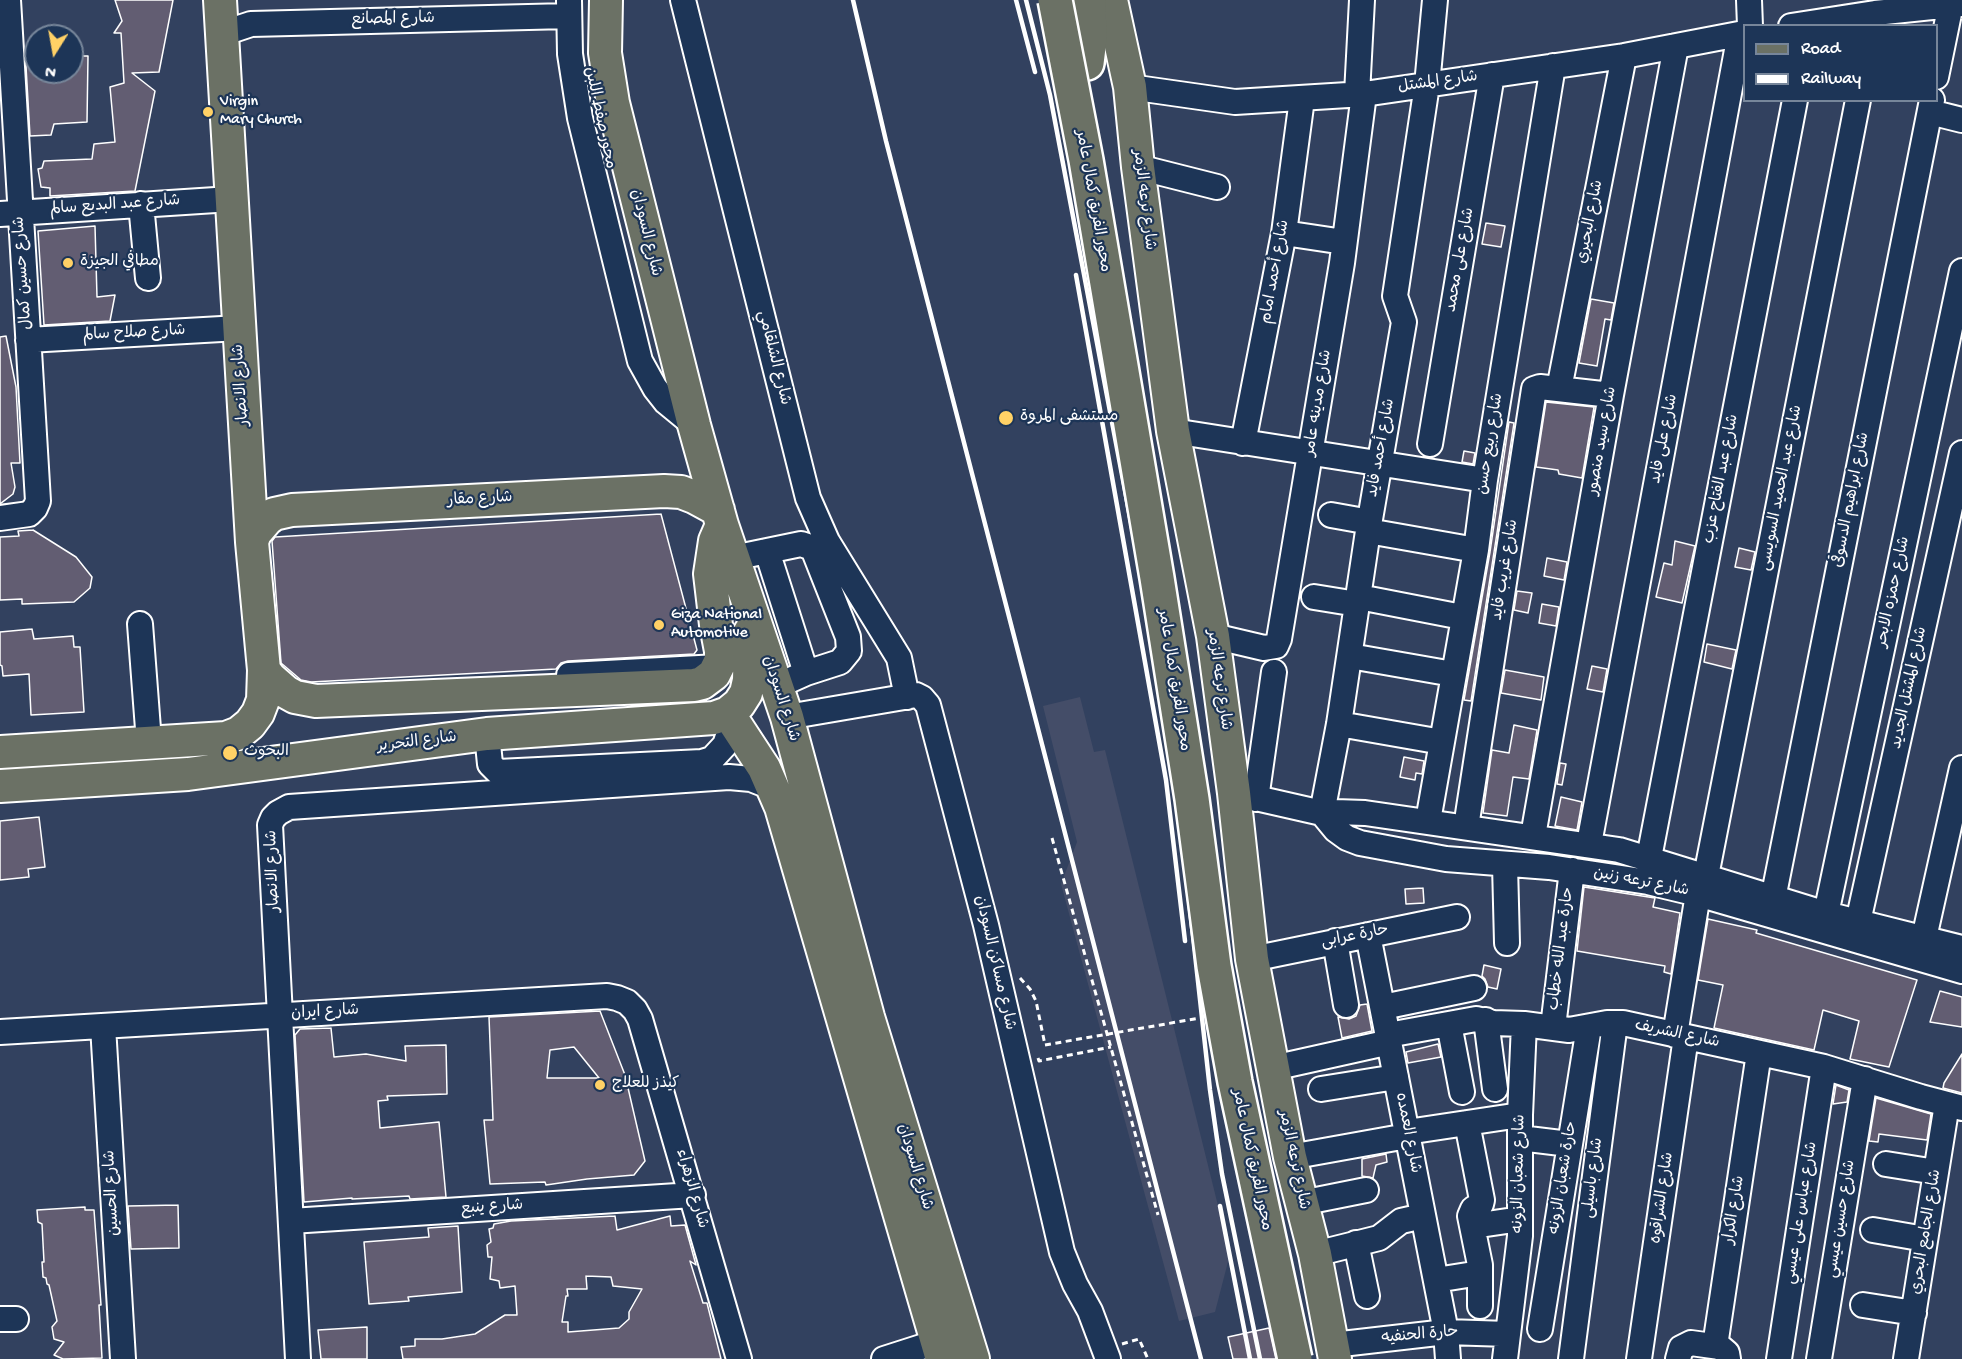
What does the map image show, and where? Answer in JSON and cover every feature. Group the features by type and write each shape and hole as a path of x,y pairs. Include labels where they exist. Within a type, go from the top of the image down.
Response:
{"highway":[{"name":"محور الفريق كمال عامر","path":"1055,0 1086,160 1157,578 1192,799 1218,989 1237,1094 1295,1359"},
{"name":"محور الفريق كمال عامر","path":"1075,0 1208,796 1219,895 1261,1124 1326,1354"},
{"path":"1087,63 1090,39 1089,0"}],"main road":[{"name":"شارع الانصار","path":"212,741 239,733 254,718 262,700 264,670 252,542 220,0"},
{"name":"شارع السودان","path":"606,0 606,53 613,103 691,413 720,518 787,717 868,1017 973,1359"},
{"name":"شارع ترعه الزمر","path":"1111,0 1130,87 1138,168 1173,431 1245,796 1252,959 1290,1157 1315,1254 1326,1354"},
{"name":"محور صفط اللبن","path":"574,5 586,54 599,128 663,370 691,413"},
{"name":"شارع مقار","path":"252,542 255,533 267,519 274,514 292,510 664,491 694,497 720,518"},
{"path":"720,518 710,574 720,659"},
{"path":"264,670 286,692 306,700 425,697 514,685 607,681 694,686 708,679 733,631 751,614"},
{"path":"728,713 739,704 746,693 749,680 751,614"},
{"path":"425,697 461,709 473,718 487,734"},
{"name":"شارع السودان","path":"728,713 753,749 774,788 781,807 939,1350"},
{"name":"شارع التحرير","path":"0,786 188,774 487,734 714,718 728,713"},
{"path":"0,752 149,742 212,741 244,747 250,751 253,757 251,763 246,767"}],"street":[{"name":"شارع الشلقامي","path":"683,0 808,498 827,541 899,658 907,697"},
{"name":"شارع مدينه عامر","path":"1213,636 1264,648 1276,646 1279,639 1344,242 1361,94 1362,0"},
{"name":"شارع أحمد فايد","path":"1322,813 1339,724 1369,527 1404,322 1395,296 1427,85 1434,0"},
{"name":"شارع على فايد","path":"1746,24 1749,0"},
{"name":"شارع حسين كمال","path":"0,518 29,514 38,501 28,340 10,213 5,2"},
{"path":"1804,24 1874,19 1956,4 1938,71"},
{"name":"شارع المصانع","path":"222,38 230,31 251,24 381,10 574,5"},
{"name":"شارع المشتل","path":"1130,87 1235,102 1361,94 1623,56 1743,31"},
{"name":"شارع على فايد","path":"1589,844 1743,41"},
{"name":"شارع سيد منصور","path":"1533,836 1676,46"},
{"name":"شارع البحيري","path":"1559,389 1623,56"},
{"name":"شارع ربيع حسن","path":"1428,821 1462,617 1476,549 1485,480 1553,66"},
{"name":"شارع على محمد","path":"1430,444 1492,75"},
{"name":"شارع أحمد امام","path":"1243,443 1284,233 1302,99"},
{"name":"شارع عبد الفتاح عزب","path":"1649,858 1795,102"},
{"name":"شارع عبد الحميد السويسى","path":"1681,1036 1702,885 1858,102"},
{"path":"1931,106 1962,120"},
{"name":"شارع ابراهيم الدسوقى","path":"1773,899 1931,106"},
{"path":"1138,168 1217,187"},
{"name":"شارع عبد البديع سالم","path":"10,213 231,199"},
{"path":"141,204 148,278"},
{"path":"1284,233 1344,242"},
{"name":"شارع حمزه الابحر","path":"1826,914 1962,270"},
{"name":"شارع صلاح سالم","path":"28,340 239,328"},
{"name":"شارع غريب فايد","path":"1466,827 1533,391 1538,387 1611,395"},
{"path":"1173,431 1485,480"},
{"name":"شارع المشتل الجديد","path":"1858,922 1962,453"},
{"path":"1331,515 1369,527 1476,549"},
{"path":"733,558 806,545 814,550 848,637 849,651 823,667 777,686"},
{"path":"781,548 823,667"},
{"path":"1314,597 1358,600 1462,617"},
{"path":"140,624 149,742"},
{"path":"1350,656 1453,674"},
{"path":"1245,796 1274,672"},
{"path":"787,717 907,697"},
{"name":"شارع مساكن السودان","path":"907,697 922,698 928,705 986,925 1062,1252 1107,1354"},
{"path":"487,734 490,764 498,772 702,762 712,759 725,745 730,730 728,713"},
{"path":"1339,724 1442,742"},
{"path":"1924,938 1962,768"},
{"name":"شارع الانصار","path":"298,1359 270,825 273,819 289,807 729,777 751,779 774,788"},
{"name":"شارع ترعه زنين","path":"1245,796 1322,813 1349,812 1428,821 1589,844 1649,858 1702,885 1962,970"},
{"name":"شارع ترعه زنين","path":"1322,813 1336,830 1360,843 1446,860 1572,870 1639,880 1702,885 1773,899 1962,948"},
{"path":"1505,865 1507,943"},
{"name":"حارة عبد الله خطاب","path":"1553,1028 1572,870"},
{"name":"حارة عرابى","path":"1252,959 1457,917"},
{"name":"شارع العمده","path":"1368,935 1446,1332 1448,1359"},
{"path":"1335,941 1346,1005"},
{"path":"1383,1007 1474,988"},
{"name":"شارع ايران","path":"0,1032 607,996 627,1002 640,1019"},
{"name":"شارع الزهراء","path":"640,1019 740,1359"},
{"name":"شارع الشريف","path":"1274,1068 1449,1023 1476,1019 1493,1023 1524,1024 1569,1030 1615,1023 1824,1067 1954,1106"},
{"path":"1486,1020 1495,1089"},
{"path":"1449,1023 1462,1092"},
{"name":"شارع باسيلى","path":"1571,1359 1615,1023"},
{"name":"شارع شعبان الزونه","path":"1505,1359 1520,1236 1520,1126 1524,1024"},
{"name":"شارع الحسين","path":"104,1026 123,1359"},
{"name":"حارة شعبان الزونه","path":"1540,1329 1588,1027"},
{"name":"شارع الشراقوه","path":"1639,1359 1681,1036"},
{"name":"شارع الكرار","path":"1721,1353 1760,1053"},
{"name":"شارع عباس على عيسي","path":"1779,1359 1824,1067"},
{"path":"1321,1089 1396,1077"},
{"name":"شارع حسين عيسي","path":"1819,1359 1865,1079"},
{"name":"شارع الجامع البحري","path":"1906,1359 1936,1172 1954,1106"},
{"path":"1467,1123 1482,1200 1480,1206 1473,1209 1471,1213 1480,1273 1480,1306"},
{"path":"1290,1157 1467,1123 1520,1126 1569,1144"},
{"path":"1886,1164 1936,1172"},
{"path":"1301,1203 1366,1190"},
{"name":"شارع ينبع","path":"291,1221 693,1195"},
{"path":"1315,1254 1379,1238 1401,1221 1423,1216"},
{"path":"1473,1226 1507,1221"},
{"path":"1873,1230 1925,1239"},
{"path":"1356,1243 1367,1296"},
{"path":"1436,1280 1480,1273"},
{"path":"1863,1305 1914,1313"},
{"name":"حارة الحنفيه","path":"1326,1354 1446,1332 1540,1329 1574,1334"},
{"path":"1678,1359 1681,1348 1687,1343 1721,1353"},
{"path":"884,1359 939,1350"}],"path":[{"path":"1052,838 1158,1215"},
{"path":"1019,976 1021,987"},
{"path":"1036,1001 1045,1045 1206,1017"},
{"path":"1036,1050 1039,1060 1111,1047"},
{"path":"1107,1354 1139,1338 1148,1359"}],"shaded area":[{"path":"1080,697 1094,752 1105,750 1230,1254 1215,1312 1179,1321 1061,884 1077,842 1043,706"}],"building":[{"path":"115,0 173,0 159,72 132,73 155,91 135,191 50,196 50,188 41,187 38,169 42,168 44,161 92,159 94,144 115,142 110,87 124,83 121,33 114,33 122,21"},
{"path":"84,56 88,56 87,122 54,124 51,135 30,136 27,84 84,84"},
{"path":"1486,223 1505,226 1501,247 1482,244"},
{"name":"مطافي الجيزة","path":"95,226 97,297 115,295 110,321 44,325 38,231"},
{"path":"1591,299 1614,303 1611,320 1605,319 1597,366 1579,363"},
{"path":"6,336 16,387 20,463 11,463 15,487 13,494 0,504 0,337"},
{"path":"1546,402 1594,407 1582,478 1559,474 1558,470 1536,467"},
{"path":"1509,422 1514,423 1471,701 1464,700 1490,552"},
{"path":"1464,451 1475,453 1473,464 1462,462"},
{"path":"661,514 697,650 694,654 568,661 561,663 556,669 311,682 301,680 281,663 272,541 275,537"},
{"path":"33,530 76,557 92,577 90,588 74,602 22,604 22,599 0,600 0,537 19,536 18,531"},
{"path":"1675,541 1695,546 1682,603 1656,597 1664,563 1672,565"},
{"path":"1739,548 1755,552 1751,570 1735,567"},
{"path":"1547,558 1567,562 1564,580 1544,576"},
{"path":"1517,591 1532,593 1528,613 1514,610"},
{"path":"1542,604 1559,607 1556,626 1539,623"},
{"path":"32,629 34,639 73,636 74,647 80,647 84,712 31,715 29,674 3,676 0,665 0,632"},
{"path":"1707,644 1736,650 1732,669 1704,662"},
{"path":"1592,666 1607,669 1603,692 1587,689"},
{"path":"1505,670 1544,677 1541,700 1501,693"},
{"path":"1514,725 1537,730 1529,779 1513,777 1507,816 1483,813 1492,750 1509,753"},
{"path":"1404,757 1424,761 1422,774 1416,773 1415,780 1400,777"},
{"path":"1560,763 1566,764 1562,785 1557,784"},
{"path":"1561,797 1582,802 1577,830 1555,826"},
{"path":"39,817 45,867 28,869 29,877 0,880 0,821"},
{"path":"1584,887 1655,898 1653,907 1680,913 1671,974 1664,972 1665,966 1577,951"},
{"path":"1423,888 1424,903 1406,904 1405,889"},
{"path":"1708,919 1757,930 1756,933 1917,980 1889,1067 1850,1059 1859,1021 1823,1010 1814,1050 1714,1028 1723,985 1698,980"},
{"path":"1484,965 1501,969 1497,989 1488,987 1482,976"},
{"path":"1940,991 1962,997 1962,1027 1930,1022"},
{"path":"1367,1004 1372,1031 1342,1038 1338,1017 1349,1019 1356,1016 1360,1005"},
{"path":"600,1011 625,1075 645,1161 634,1175 546,1185 545,1182 490,1184 484,1120 493,1120 489,1017","holes":["574,1047 599,1078 547,1078 550,1050"]},
{"path":"331,1028 334,1057 366,1054 406,1061 405,1046 446,1045 447,1094 387,1096 388,1100 378,1101 380,1128 439,1122 446,1197 352,1198 304,1202 295,1035 300,1029"},
{"path":"1438,1044 1441,1057 1408,1063 1406,1052"},
{"path":"1962,1054 1962,1093 1943,1088"},
{"path":"1836,1085 1849,1090 1847,1102 1833,1104"},
{"path":"1876,1098 1931,1114 1927,1140 1879,1134 1878,1142 1869,1141"},
{"path":"1386,1154 1387,1162 1376,1165 1373,1178 1362,1176 1362,1159"},
{"path":"178,1205 179,1248 131,1249 128,1206"},
{"path":"85,1207 85,1210 94,1210 101,1305 99,1305 102,1358 63,1359 54,1355 64,1342 54,1339 52,1327 57,1321 49,1285 43,1277 42,1224 38,1222 37,1210"},
{"path":"615,1216 617,1230 670,1216 671,1226 685,1225 696,1265 690,1261 703,1303 707,1303 721,1359 403,1359 401,1347 415,1346 415,1339 442,1339 475,1334 505,1315 517,1315 515,1286 500,1288 499,1281 490,1279 492,1257 488,1257 487,1245 491,1242 489,1229 493,1228 494,1224 511,1221","holes":["586,1276 611,1277 613,1286 642,1289 629,1312 629,1319 619,1328 568,1332 568,1322 562,1322 566,1296 568,1296 567,1289 587,1289"]},
{"path":"458,1226 462,1292 408,1297 409,1301 369,1304 364,1242 429,1237 428,1228"},
{"path":"367,1327 367,1359 321,1359 318,1330"},
{"path":"1269,1328 1276,1359 1233,1359 1228,1337"}],"railway":[{"path":"853,0 886,141 1201,1359"},
{"path":"1016,0 1035,72"},
{"path":"1026,0 1050,95 1170,728 1210,1090 1222,1174 1260,1359"},
{"path":"1076,275 1166,780 1185,941"},
{"path":"1220,1206 1250,1359"}],"place":[{"name":"Virgin Mary Church","path":"208,112"},
{"name":"مطافي الجيزة","path":"68,263"},
{"name":"مستشفى المروة","path":"1006,418"},
{"name":"Giza National Automotive","path":"659,625"},
{"name":"البحوث","path":"230,753"},
{"name":"كيذز للعلاج","path":"600,1085"}]}
